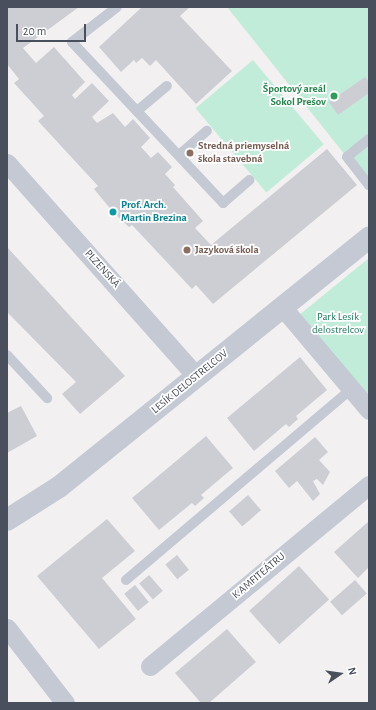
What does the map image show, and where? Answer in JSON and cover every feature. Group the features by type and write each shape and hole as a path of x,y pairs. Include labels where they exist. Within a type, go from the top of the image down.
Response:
{"street":[{"name":"PLZENSKÁ","path":"7,163 196,376"},
{"name":"LESÍK DELOSTRELCOV","path":"7,520 59,487 196,376 284,309 369,238"},
{"path":"284,309 369,410"},
{"name":"K AMFITEÁTRU","path":"150,666 369,485"},
{"path":"7,628 65,703"}],"lane":[{"path":"117,7 72,42 223,203 249,180"},
{"path":"137,111 168,86"},
{"path":"179,155 207,131"},
{"path":"369,139 347,157 369,185"},
{"path":"7,355 47,398"},
{"path":"126,580 351,389"}],"green space":[{"name":"Športový areál Sokol Prešov","path":"227,7 369,7 369,185"},
{"path":"253,60 324,144 266,192 196,108"},
{"name":"Park Lesík delostrelcov","path":"369,258 369,411 293,320"}],"building":[{"path":"7,7 79,7 23,48 36,63 54,47 85,82 72,95 75,99 92,83 109,101 92,117 97,123 113,113 125,127 133,119 150,138 141,147 151,158 158,152 172,167 165,174 175,185 173,187 203,221 195,228 211,245 327,149 357,185 213,304 196,285 192,289 132,225 129,227 113,212 94,189 98,186 38,121 44,116 14,83 19,79 7,64"},
{"path":"142,7 190,7 180,16 232,71 196,104 156,60 150,66 142,58 136,63 134,60 121,72 99,47"},
{"path":"365,77 369,82 369,93 338,115 329,102"},
{"path":"7,247 125,376 80,414 62,394 76,382 7,312"},
{"path":"300,357 327,390 296,416 298,419 289,427 286,424 254,451 227,418"},
{"path":"21,406 37,436 7,453 7,413"},
{"path":"206,436 233,468 201,495 204,498 195,506 192,503 159,530 132,498"},
{"path":"315,437 328,452 319,460 330,472 323,485 317,479 313,481 320,494 313,501 297,481 289,488 275,471"},
{"path":"248,495 261,510 242,526 229,511"},
{"path":"107,519 135,551 102,578 136,619 99,649 37,576"},
{"path":"369,521 369,567 358,578 334,552"},
{"path":"177,555 189,570 177,579 165,564"},
{"path":"299,566 329,599 279,644 249,611"},
{"path":"149,575 163,591 153,599 139,584"},
{"path":"355,580 367,594 342,615 330,602"},
{"path":"135,585 149,602 138,611 124,594"},
{"path":"227,629 256,662 209,703 201,703 175,673"}],"place":[{"name":"Športový areál Sokol Prešov","path":"334,96"},
{"name":"Stredná priemyselná škola stavebná","path":"190,153"},
{"name":"Prof. Arch. Martin Brezina","path":"113,212"},
{"name":"Jazyková škola","path":"187,250"}]}
